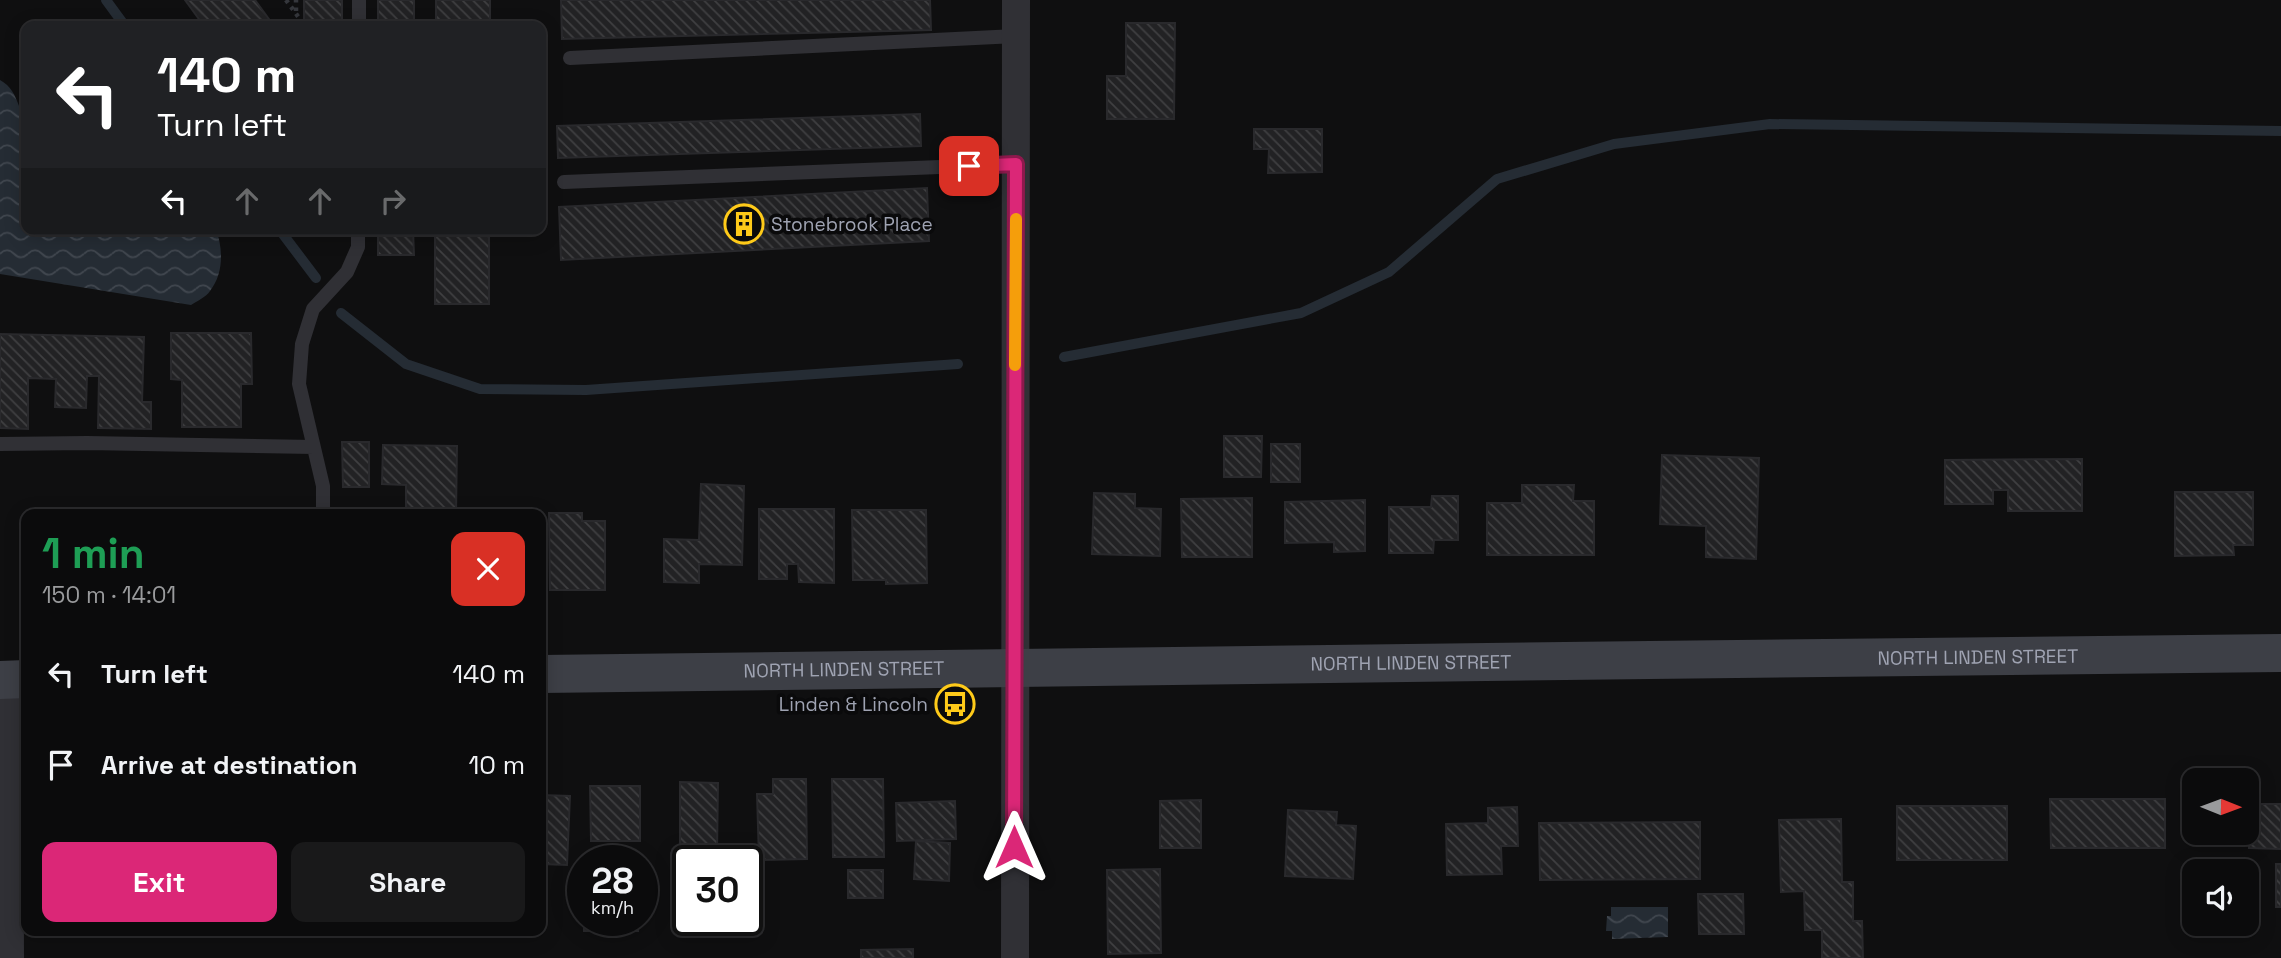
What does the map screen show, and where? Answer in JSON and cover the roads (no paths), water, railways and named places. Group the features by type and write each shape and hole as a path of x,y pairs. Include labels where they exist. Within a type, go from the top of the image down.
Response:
{"main road":[{"name":"NORTH LINDEN STREET","path":"546,674 1014,665 1774,660 2281,653"}],"street":[{"path":"1015,958 1016,0"},
{"path":"10,958 12,680"}],"lane":[{"path":"359,0 359,21"},
{"path":"570,58 1016,36"},
{"path":"564,182 1016,164"},
{"path":"323,509 323,486 299,384 302,344 313,309 347,272 358,247 358,235"},
{"path":"0,444 314,447"}],"water":[{"path":"0,80 10,88 21,107 21,235 218,235 220,245 220,269 215,284 204,297 191,305 0,274"},
{"path":"1611,907 1668,907 1668,937 1612,939 1612,931 1606,931"}],"waterway":[{"path":"106,0 121,21"},
{"path":"1064,357 1301,313 1389,272 1497,179 1614,144 1770,124 2281,131"},
{"path":"284,235 316,278"},
{"path":"341,313 406,364 480,389 586,390 958,364"}],"place":[{"name":"Stonebrook Place","path":"744,224"},
{"name":"Linden & Lincoln","path":"955,704"}]}
